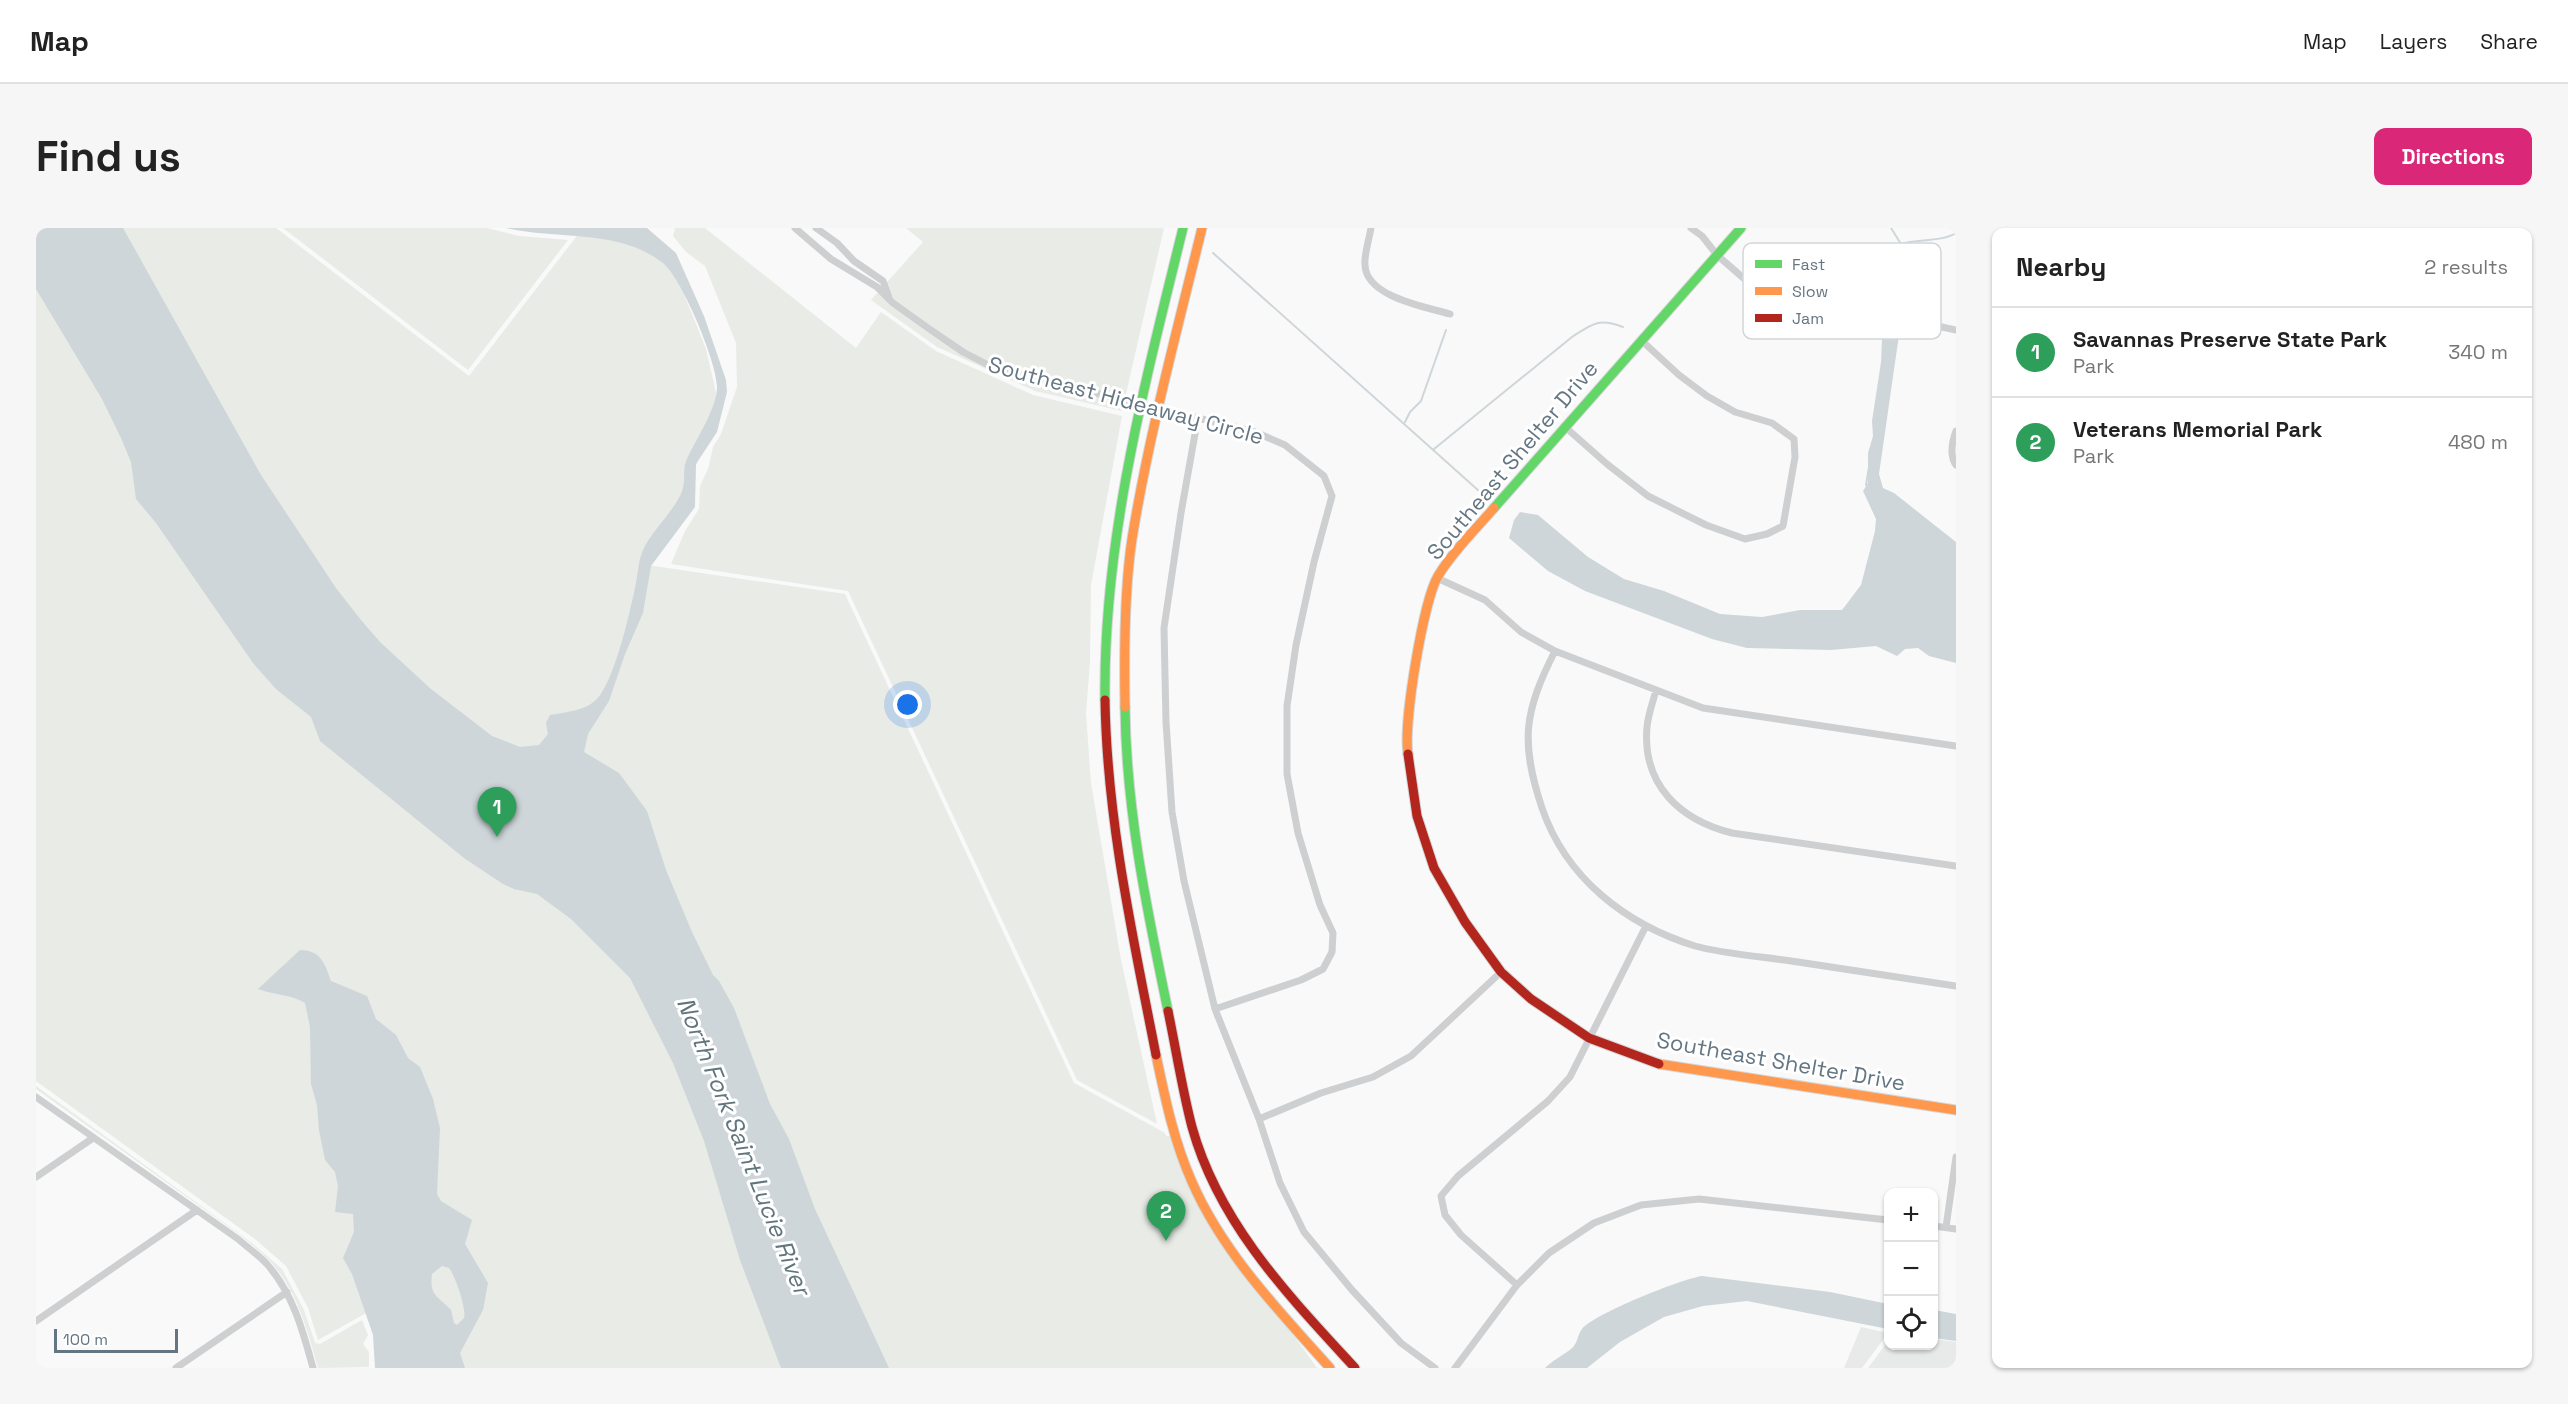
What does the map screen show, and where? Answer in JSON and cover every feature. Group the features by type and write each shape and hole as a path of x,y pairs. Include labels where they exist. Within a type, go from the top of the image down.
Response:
{"main road":[{"path":"1183,228 1132,442 1114,548 1105,660 1107,758 1122,883 1164,1089 1188,1170 1203,1204 1226,1240 1260,1287 1330,1368"},
{"path":"1202,228 1158,407 1132,540 1124,654 1125,750 1135,841 1158,967 1192,1127 1204,1164 1220,1197 1277,1281 1355,1368"},
{"name":"Southeast Shelter Drive","path":"1741,228 1564,426 1458,549 1437,578 1414,670 1407,749 1418,816 1434,868 1465,922 1501,972 1531,999 1588,1038 1656,1063 1956,1110"}],"street":[{"name":"Southeast Hideaway Circle","path":"795,228 838,265 877,287 963,352 994,368 1255,432 1285,445 1324,476 1332,496 1314,562 1295,656 1287,706 1287,774 1298,833 1320,904 1333,933 1332,952 1323,969 1301,980 1215,1009"},
{"name":"Southeast Hideaway Circle","path":"816,228 834,241 854,261 883,281 889,298"},
{"path":"1371,228 1364,267 1374,283 1385,294 1450,315"},
{"path":"1691,228 1702,236 1717,255 1743,278"},
{"path":"824,253 834,241"},
{"path":"1941,327 1956,330"},
{"path":"1564,426 1648,496 1706,525 1745,539 1767,534 1783,526 1795,457 1794,439 1772,423 1735,412 1707,396 1679,375 1641,340"},
{"path":"1198,417 1164,628 1166,722 1172,812 1184,882 1215,1009 1259,1119 1280,1183 1304,1232 1352,1290 1401,1343 1435,1368"},
{"path":"1956,431 1953,439 1952,459 1956,465"},
{"path":"1437,578 1485,600 1521,632 1555,651 1703,708 1956,746"},
{"path":"1555,651 1539,682 1530,715 1526,749 1533,782 1549,829 1573,866 1618,910 1646,927 1696,946 1956,986"},
{"path":"1656,690 1647,726 1649,756 1658,783 1673,803 1690,818 1708,827 1732,833 1956,866"},
{"path":"1517,1285 1461,1235 1445,1215 1441,1196 1458,1176 1548,1101 1570,1077 1646,927"},
{"path":"1259,1119 1321,1093 1373,1077 1411,1056 1501,972"},
{"path":"36,1097 238,1239 266,1263 287,1292 301,1324 313,1368"},
{"path":"36,1177 93,1138"},
{"path":"1946,1227 1956,1157"},
{"path":"1455,1368 1517,1285 1549,1253 1594,1223 1641,1205 1699,1199 1884,1220"},
{"path":"36,1321 197,1210"},
{"path":"1938,1226 1956,1229"},
{"path":"176,1368 287,1292"}],"shaded area":[{"path":"36,228 276,228 469,376 583,228 601,228 672,264 706,349 719,406 682,502 647,565 845,594 1074,1083 1165,1133 1166,1136 1170,1136 1197,1201 1240,1268 1317,1368 413,1368 386,1302 318,1340 308,1308 286,1266 255,1239 36,1081"},
{"path":"283,228 487,228 519,236 568,240 468,370"},
{"path":"675,228 705,228 856,348 881,312 936,351 1033,395 1122,416 1091,585 1090,661 1086,714 1091,783 1121,960 1157,1124 1077,1080 848,591 671,564 685,531 699,509 700,486 737,387 736,343 705,266 686,252 673,236"},
{"path":"906,228 1164,228 1122,411 1035,391 937,347 871,300 923,242"},
{"path":"36,1086 252,1243 282,1269 304,1310 315,1343 320,1344 362,1320 368,1335 363,1344 369,1352 369,1367 318,1368 294,1297 279,1272 259,1250 36,1089"},
{"path":"1861,1327 1884,1332 1884,1338 1862,1368 1844,1368"},
{"path":"1938,1340 1956,1342 1956,1368 1868,1368 1884,1346 1884,1350 1938,1350"}],"water":[{"name":"North Fork Saint Lucie River","path":"36,228 123,228 261,475 336,588 380,642 431,689 492,736 520,747 539,745 548,734 546,723 550,715 587,706 604,690 620,646 642,552 680,496 686,461 710,414 717,386 711,358 697,321 679,285 663,263 627,244 506,228 647,228 676,253 704,316 726,380 727,392 717,432 696,464 695,507 651,566 643,613 625,654 609,701 588,734 584,752 619,773 647,811 666,870 692,932 713,975 719,981 734,1008 770,1104 789,1139 815,1209 889,1368 781,1368 740,1260 704,1141 673,1063 630,978 571,919 537,894 503,884 464,858 320,741 311,717 276,689 253,663 156,523 136,499 131,462 121,438 102,399 36,289"},
{"path":"1882,339 1898,339 1879,474 1883,488 1894,493 1956,542 1956,663 1929,656 1918,648 1905,649 1897,656 1876,646 1831,650 1747,648 1712,639 1585,591 1548,571 1509,538 1514,520 1520,512 1538,515 1588,557 1624,579 1664,591 1720,614 1762,617 1800,610 1842,610 1861,585 1875,531 1876,519 1863,491 1868,483 1868,453 1873,436 1872,421"},
{"path":"300,950 313,952 321,959 331,981 367,996 376,1019 396,1035 408,1058 420,1067 433,1099 440,1128 437,1194 441,1201 472,1220 465,1244 488,1283 483,1310 460,1353 465,1368 375,1368 373,1335 352,1274 343,1258 354,1232 353,1214 335,1212 338,1186 335,1172 325,1160 319,1130 317,1105 311,1084 310,1027 305,1003 258,989","holes":["442,1266 449,1268 464,1308 464,1318 457,1325 454,1323 451,1310 433,1291 431,1281 432,1274"]},
{"path":"1702,1276 1830,1292 1884,1303 1884,1328 1747,1301 1703,1306 1664,1317 1620,1342 1587,1368 1545,1368 1573,1347 1582,1329 1603,1315 1658,1290"},
{"path":"1938,1311 1956,1314 1956,1341 1938,1339"}],"waterway":[{"path":"1891,228 1900,243"},
{"path":"1904,243 1943,238 1956,233"},
{"path":"1213,253 1479,491"},
{"path":"1434,449 1579,332 1596,323 1623,327"},
{"path":"1405,422 1410,412 1421,401 1446,330"},
{"path":"1866,485 1869,467"}],"traffic: fast":[{"path":"1105,700 1106,640 1119,521 1141,403 1183,228"},
{"path":"1494,508 1741,228"},
{"path":"1125,707 1129,784 1139,860 1168,1011"}],"traffic: slow":[{"path":"1125,707 1126,601 1132,539 1155,422 1202,228"},
{"path":"1408,754 1411,691 1432,590 1450,558 1494,508"},
{"path":"1156,1055 1175,1136 1192,1182 1205,1208 1236,1257 1291,1325 1330,1368"},
{"path":"1659,1064 1956,1110"}],"traffic: jam":[{"path":"1105,700 1116,834 1130,923 1156,1055"},
{"path":"1408,754 1417,816 1434,868 1465,922 1501,972 1531,999 1589,1038 1659,1064"},
{"path":"1168,1011 1192,1127 1204,1162 1220,1195 1238,1227 1259,1257 1305,1314 1355,1368"}],"place":[{"name":"Savannas Preserve State Park","path":"497,837"},
{"name":"Veterans Memorial Park","path":"1166,1241"}]}
